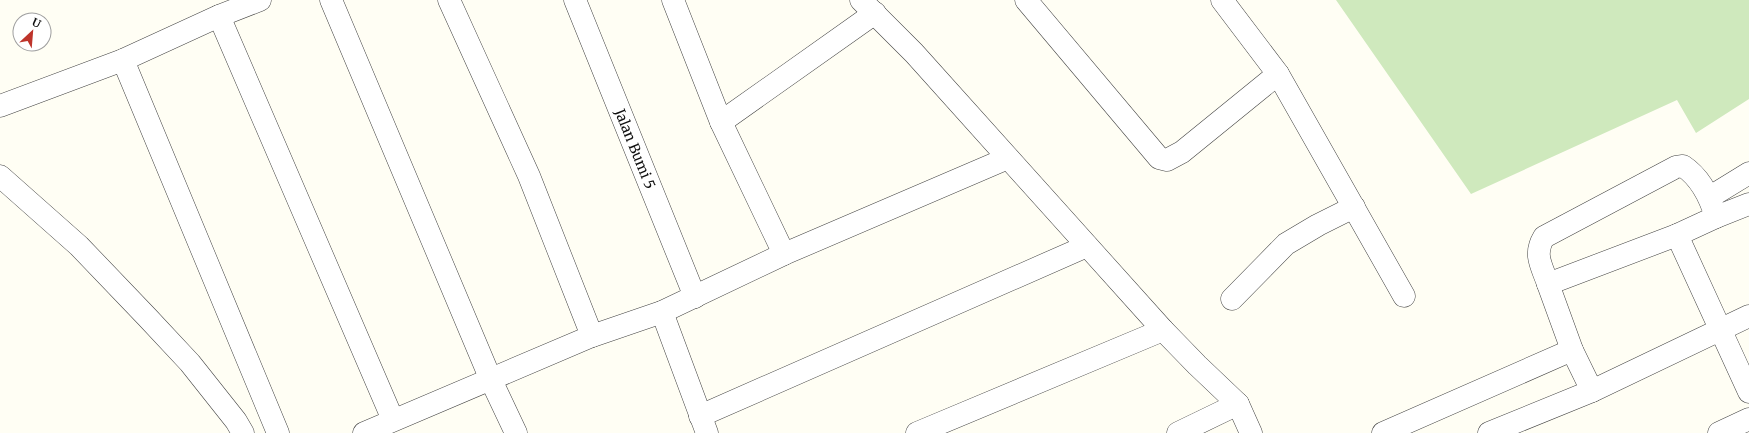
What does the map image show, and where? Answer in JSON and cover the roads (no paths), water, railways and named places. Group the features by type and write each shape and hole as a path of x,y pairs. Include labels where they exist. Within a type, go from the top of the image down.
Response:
{"street":[{"path":"0,106 123,60 219,16 260,0"},
{"path":"331,0 491,380 516,433"},
{"path":"449,0 529,176 592,336"},
{"name":"Jalan Bumi 5","path":"575,0 694,297"},
{"path":"673,0 721,122 784,254"},
{"path":"1222,0 1278,74 1404,296"},
{"path":"1034,3 1159,158 1167,160 1182,152 1278,74"},
{"path":"721,122 868,7 914,52 1163,330 1238,404 1251,433"},
{"path":"219,16 393,420"},
{"path":"123,60 278,433"},
{"path":"364,433 592,336 662,312 784,254 1008,158"},
{"path":"1592,390 1572,350 1538,253 1539,245 1544,237 1676,167 1683,166 1691,171 1713,207"},
{"path":"1548,284 1677,235 1713,207 1749,173"},
{"path":"0,176 78,246 142,311 190,363 236,421 243,433"},
{"path":"1713,207 1749,204"},
{"path":"1232,299 1286,244 1318,225 1354,207"},
{"path":"1677,235 1749,392"},
{"path":"662,312 704,425 1087,246"},
{"path":"1489,433 1592,390 1749,316"},
{"path":"917,433 1163,330"},
{"path":"1383,433 1572,350"},
{"path":"1178,433 1238,404"},
{"path":"1719,433 1749,419"}]}
